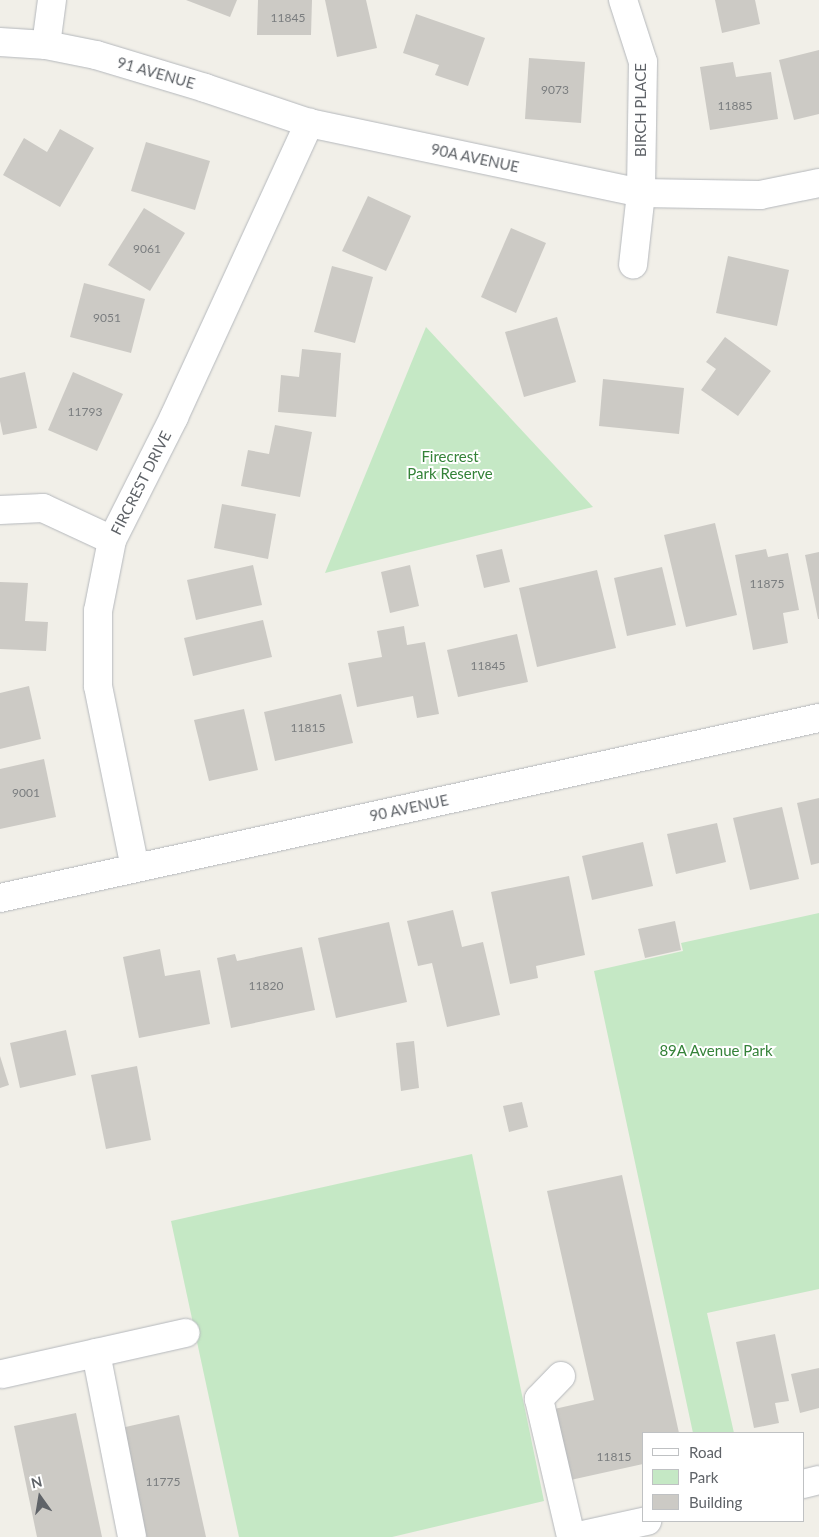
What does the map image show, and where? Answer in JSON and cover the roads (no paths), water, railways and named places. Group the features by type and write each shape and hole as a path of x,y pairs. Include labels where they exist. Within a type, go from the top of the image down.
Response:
{"street":[{"path":"46,45 52,0"},
{"name":"BIRCH PLACE","path":"622,0 643,62 641,193"},
{"name":"91 AVENUE","path":"0,42 46,45 96,56 205,88 308,123"},
{"name":"90A AVENUE","path":"308,123 641,193 760,195 819,184"},
{"name":"FIRCREST DRIVE","path":"135,868 98,686 98,611 112,540 174,417 308,123"},
{"path":"633,264 641,193"},
{"path":"0,510 43,508 112,540"},
{"name":"90 AVENUE","path":"0,898 819,718"},
{"path":"2,1374 185,1333"},
{"path":"96,1353 132,1537"},
{"path":"561,1376 540,1398 573,1537 642,1522"},
{"path":"804,1484 819,1480"},
{"path":"656,1522 660,1537"}],"park label":[{"name":"Firecrest Park Reserve","path":"450,464"},
{"name":"89A Avenue Park","path":"716,1051"}]}
